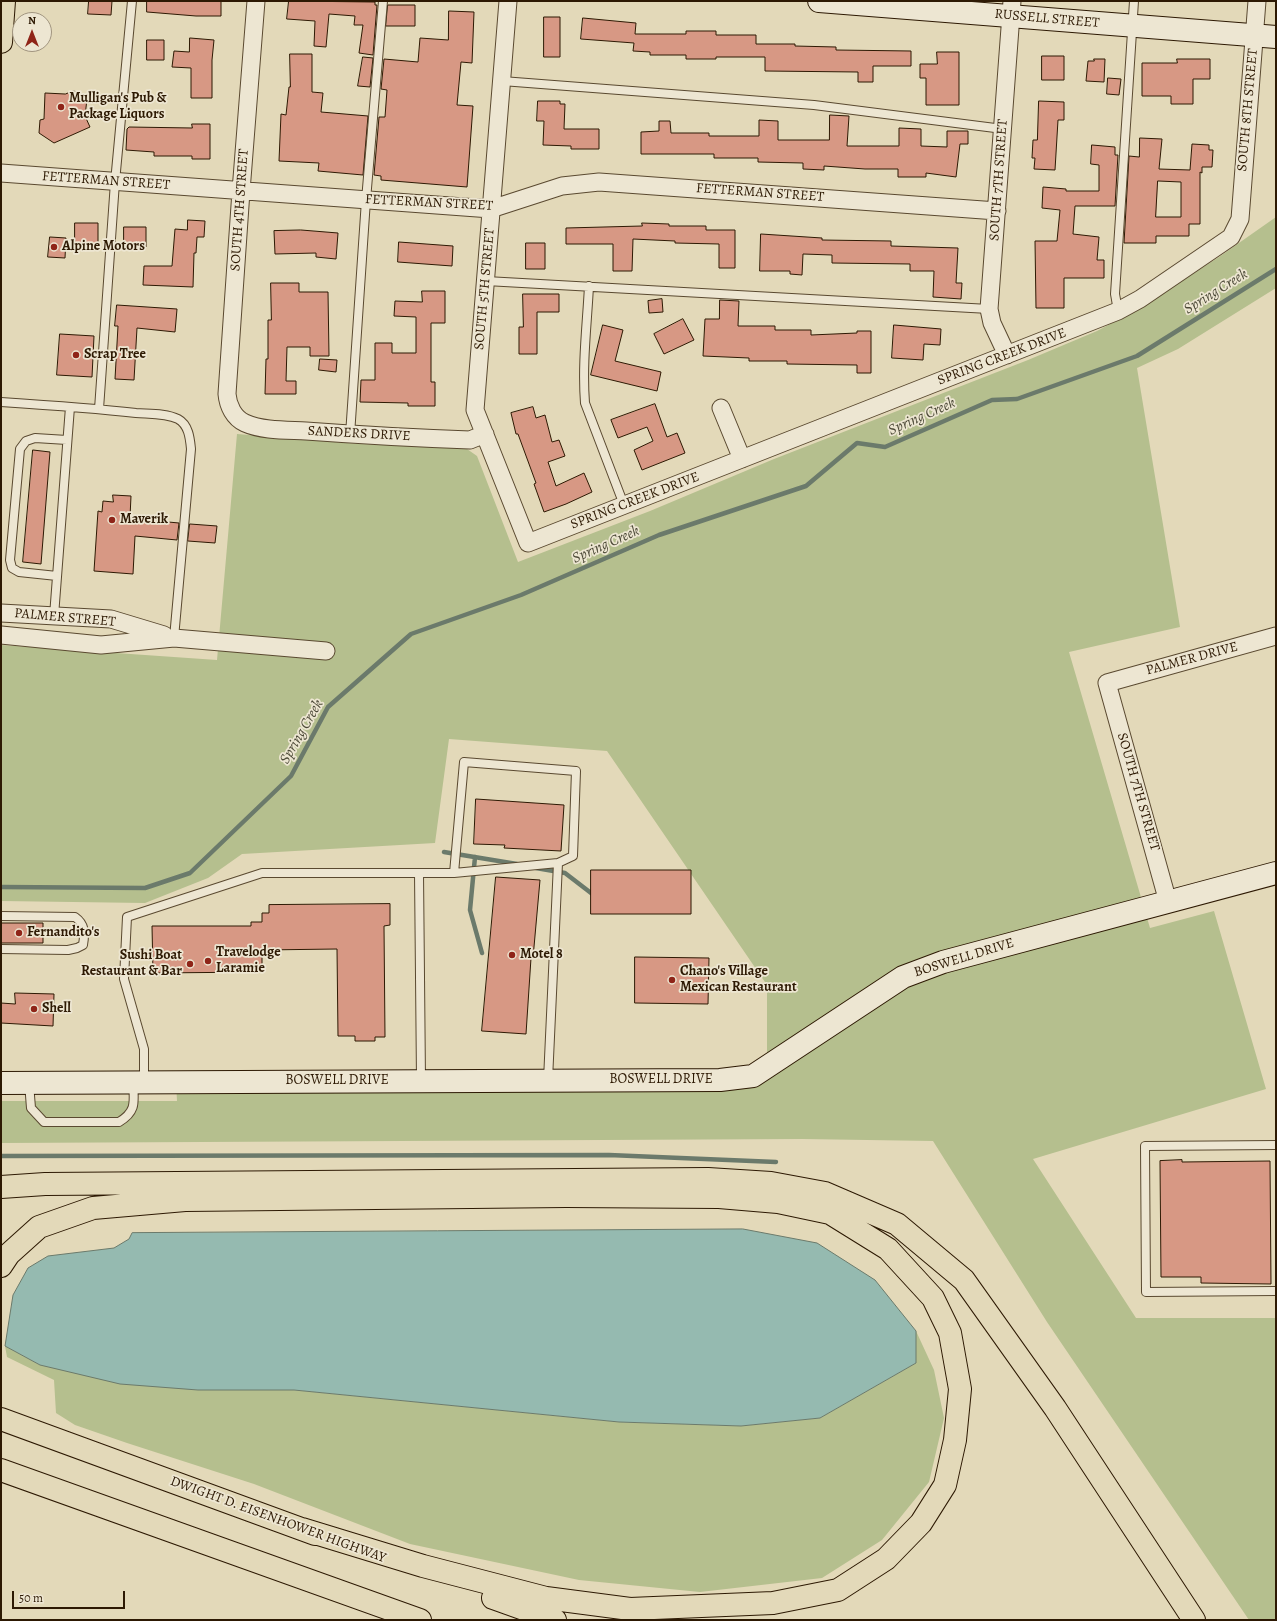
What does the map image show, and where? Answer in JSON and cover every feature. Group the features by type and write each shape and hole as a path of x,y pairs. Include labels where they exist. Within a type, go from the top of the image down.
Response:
{"main road":[{"path":"1,42 4,1"},
{"path":"1,1187 45,1184 708,1179 771,1183 825,1194 897,1224 964,1280 1055,1408 1194,1620"},
{"path":"1,1196 185,1200 581,1196 719,1197 778,1202 830,1213 888,1250 933,1298 950,1333 960,1389 955,1440 945,1485 921,1523 886,1559 838,1590 773,1603 630,1609 546,1598 423,1566 302,1529"},
{"path":"1,1266 9,1254 39,1227 93,1208 185,1200"},
{"name":"DWIGHT D. EISENHOWER HIGHWAY","path":"1,1419 555,1620"},
{"path":"1,1470 420,1620"}],"street":[{"name":"SOUTH 4TH STREET","path":"236,416 230,406 227,394 256,1"},
{"name":"SOUTH 5TH STREET","path":"508,1 475,410 528,543"},
{"name":"RUSSELL STREET","path":"818,1 1011,9 1133,26 1276,37"},
{"name":"SOUTH 8TH STREET","path":"1240,219 1257,1"},
{"name":"SOUTH 7TH STREET","path":"1007,355 992,323 989,309 1011,9"},
{"name":"FETTERMAN STREET","path":"1,173 491,209 562,186 599,182 996,211"},
{"name":"SPRING CREEK DRIVE","path":"528,543 1118,311 1140,299 1231,237 1240,219"},
{"path":"721,408 742,459"},
{"name":"SANDERS DRIVE","path":"236,416 245,423 254,426 350,434 470,440 485,434"},
{"name":"PALMER STREET","path":"1,613 111,619 174,638"},
{"name":"PALMER STREET","path":"1,635 101,645 174,638 326,651"},
{"name":"PALMER DRIVE","path":"1107,683 1276,636"},
{"name":"SOUTH 7TH STREET","path":"1107,683 1168,902"},
{"name":"BOSWELL DRIVE","path":"1,1083 720,1080 753,1076 903,977 943,962 1276,873"}],"lane":[{"path":"99,409 115,182 132,1"},
{"path":"350,434 366,200 383,1"},
{"path":"1118,311 1115,294 1134,1"},
{"path":"502,81 814,105 1003,129"},
{"path":"486,280 989,309"},
{"path":"589,286 584,358 585,403 624,505"},
{"path":"1,402 99,409 169,417 178,420 184,425 188,432 191,449 174,638"},
{"path":"54,616 70,407"},
{"path":"57,576 19,572 12,568 10,560 20,449 26,441 35,438 67,440"},
{"path":"29,1083 31,1108 44,1122 119,1122 128,1116 134,1107 144,1048 124,979 126,917 262,873 454,873 558,863 573,856 576,771 464,762 454,873"},
{"path":"548,1081 558,863"},
{"path":"419,873 421,1081"},
{"path":"1,916 75,917 81,921 84,927 84,937 83,944 77,948 68,950 1,949"},
{"path":"1276,1145 1145,1146 1146,1292 1276,1291"}],"green space":[{"path":"1276,217 1276,288 1178,349 1137,368 1180,627 1069,652 1150,928 1214,911 1266,1089 1033,1159 1136,1318 1276,1318 1276,1620 1249,1620 1047,1322 933,1141 802,1139 1,1143 1,1101 177,1101 176,1082 720,1080 767,1067 767,985 607,751 449,739 435,843 242,854 208,878 145,903 1,901 1,645 217,660 237,434 359,444 438,446 467,449 477,456 518,562 650,511 774,459 1028,360 1097,331 1138,309 1219,257"},
{"path":"916,1331 934,1370 944,1418 929,1482 882,1540 822,1578 700,1592 579,1580 410,1544 254,1484 75,1425 56,1413 54,1380 7,1357 5,1346 40,1365 198,1390 294,1390 619,1422 741,1426 820,1418 916,1363"}],"water":[{"path":"743,1229 817,1243 875,1280 916,1331 916,1363 820,1418 741,1426 619,1422 294,1390 198,1390 120,1384 40,1365 5,1346 13,1295 28,1268 48,1256 114,1248 129,1239 132,1233"}],"building":[{"path":"89,1 112,1 111,15 88,14"},
{"path":"147,1 221,1 221,16 196,16 147,12"},
{"path":"289,1 375,2 375,5 377,5 373,55 359,53 363,25 354,25 355,16 329,14 326,47 314,46 315,21 287,19"},
{"path":"388,5 415,5 415,26 386,26"},
{"path":"449,11 474,12 472,63 461,62 457,105 473,106 467,187 381,180 381,176 374,175 379,117 385,117 387,90 381,89 384,59 418,62 420,38 448,40"},
{"path":"544,17 560,17 560,57 544,57"},
{"path":"583,18 636,23 635,34 686,34 686,31 716,31 716,35 756,35 756,44 795,44 795,46 836,47 836,50 911,51 911,66 873,66 873,82 858,82 858,72 765,71 765,57 716,57 716,59 686,59 686,55 650,55 650,52 633,51 634,43 581,39"},
{"path":"190,38 214,40 212,60 212,98 191,98 191,68 172,67 174,51 189,52"},
{"path":"147,40 164,40 164,60 147,60"},
{"path":"937,52 959,52 959,105 926,105 926,78 920,78 920,64 937,64"},
{"path":"290,54 312,54 312,92 323,93 321,112 368,116 363,175 318,171 319,163 279,161 281,114 286,115 290,87"},
{"path":"1042,56 1064,56 1064,80 1042,80"},
{"path":"363,57 373,58 370,87 358,86"},
{"path":"1094,59 1105,59 1104,82 1086,81 1088,61 1094,61"},
{"path":"1177,59 1210,59 1210,79 1193,79 1193,104 1171,104 1171,96 1142,96 1142,63 1177,63"},
{"path":"1108,78 1121,79 1119,95 1107,94"},
{"path":"74,91 87,99 85,116 90,127 54,143 39,133 40,120 44,119 45,93 65,94"},
{"path":"538,101 560,101 560,104 565,104 564,129 599,129 599,149 571,149 571,146 543,145 544,121 537,121"},
{"path":"1039,101 1064,102 1064,120 1058,120 1055,170 1034,169 1035,158 1032,158 1033,140 1037,140"},
{"path":"830,115 849,116 847,146 899,146 899,128 921,129 921,146 947,147 947,131 968,131 968,144 960,144 956,177 926,173 926,177 898,177 898,169 865,169 824,166 824,170 803,169 803,163 758,162 758,158 714,158 714,154 641,154 641,132 659,131 659,121 670,121 671,133 709,133 709,136 759,136 759,120 778,121 778,140 829,140"},
{"path":"192,124 210,124 210,159 192,159 192,156 154,156 154,152 126,150 127,129 129,127 192,128"},
{"path":"1140,138 1162,139 1159,169 1190,170 1192,144 1209,145 1209,150 1213,150 1212,167 1202,167 1202,173 1200,172 1200,224 1189,224 1189,236 1156,236 1156,243 1124,243 1129,156 1139,157","holes":["1158,181 1181,182 1181,217 1156,217"]},
{"path":"1092,145 1115,147 1115,155 1118,155 1115,206 1075,206 1073,234 1099,237 1097,260 1104,260 1104,278 1064,278 1064,308 1036,308 1035,241 1057,241 1060,210 1042,208 1043,187 1066,189 1066,191 1099,191 1099,165 1091,164"},
{"path":"188,220 205,221 204,237 197,237 196,253 194,253 193,287 143,285 144,266 172,266 175,229 187,230"},
{"path":"75,223 98,223 98,248 75,248"},
{"path":"642,223 669,224 669,226 706,226 706,230 735,230 735,268 719,268 719,244 675,243 675,241 633,239 632,271 613,271 613,244 566,244 566,228 642,226"},
{"path":"124,227 146,227 146,247 124,247"},
{"path":"301,230 338,233 336,259 316,257 316,253 275,254 274,231"},
{"path":"761,234 822,238 822,240 891,241 891,246 958,248 956,283 962,283 961,299 933,297 934,271 910,271 910,264 832,263 832,255 803,254 802,275 790,274 790,271 760,271"},
{"path":"50,237 66,238 65,258 48,257"},
{"path":"399,242 453,246 452,266 398,262"},
{"path":"526,243 545,243 545,269 526,269"},
{"path":"271,283 299,283 299,292 328,292 329,356 310,356 310,347 287,347 286,381 296,381 296,394 265,394 266,359 268,359 268,320 271,320"},
{"path":"422,291 445,291 445,323 431,323 431,382 435,382 435,406 408,406 408,403 360,402 361,380 375,380 375,343 392,343 392,353 416,353 416,317 394,316 395,301 422,302"},
{"path":"523,294 559,294 559,312 537,312 537,354 519,354 519,327 523,327"},
{"path":"662,299 663,312 649,313 648,301"},
{"path":"720,300 739,301 738,326 775,326 775,330 811,330 811,335 871,331 871,373 857,373 857,365 787,364 787,361 749,361 749,358 703,356 705,319 719,319"},
{"path":"117,305 177,309 175,332 137,328 134,380 115,379 118,326 115,326"},
{"path":"683,319 694,340 664,354 654,334"},
{"path":"603,325 623,330 615,361 661,372 657,391 591,375"},
{"path":"894,325 941,329 940,345 924,344 923,360 892,358"},
{"name":"Scrap Tree","path":"60,334 94,336 92,377 57,375"},
{"path":"320,359 337,360 336,372 319,370"},
{"path":"655,404 667,437 677,433 685,453 642,470 634,450 653,441 647,427 618,438 611,420"},
{"path":"533,407 536,418 545,415 552,442 559,440 565,456 548,462 556,486 584,473 592,492 544,512 534,484 536,483 518,434 516,434 511,413"},
{"path":"33,450 50,452 41,564 23,562"},
{"path":"113,495 131,496 130,517 137,518 136,519 179,523 177,540 135,536 133,574 94,571 98,511 102,512 103,501 113,502"},
{"path":"190,524 217,526 215,543 188,541"},
{"path":"476,799 564,805 561,851 504,848 505,845 474,844"},
{"path":"591,870 691,870 691,914 591,914"},
{"name":"Motel 8","path":"496,877 540,880 533,958 531,958 526,1034 482,1031"},
{"name":"Travelodge Laramie","path":"390,904 390,925 384,926 385,1037 375,1037 375,1041 355,1041 355,1036 338,1036 337,949 262,950 262,972 153,973 152,926 251,926 251,922 262,922 262,913 269,913 269,905"},
{"path":"1,923 43,923 43,943 1,943"},
{"name":"Chano's Village Mexican Restaurant","path":"635,957 709,958 708,1004 635,1003"},
{"path":"15,993 54,994 53,1026 1,1023 1,1003 15,1004"},
{"path":"1182,1160 1182,1162 1270,1161 1271,1284 1201,1283 1201,1277 1161,1277 1160,1161"}],"waterway":[{"name":"Spring Creek","path":"1,887 145,888 190,873 291,776 328,707 411,634 521,595 659,535 806,486 857,443 885,447 992,400 1017,399 1137,356 1276,269"},
{"path":"444,852 517,864"},
{"path":"475,857 470,910 482,953"},
{"path":"536,868 565,873 591,893"},
{"path":"1,1156 609,1155 776,1162"}],"place":[{"name":"Mulligan's Pub & Package Liquors","path":"61,107"},
{"name":"Alpine Motors","path":"54,247"},
{"name":"Scrap Tree","path":"76,355"},
{"name":"Maverik","path":"112,520"},
{"name":"Fernandito's","path":"19,933"},
{"name":"Motel 8","path":"512,955"},
{"name":"Travelodge Laramie","path":"208,961"},
{"name":"Sushi Boat Restaurant & Bar","path":"190,964"},
{"name":"Chano's Village Mexican Restaurant","path":"672,980"},
{"name":"Shell","path":"34,1009"}]}
